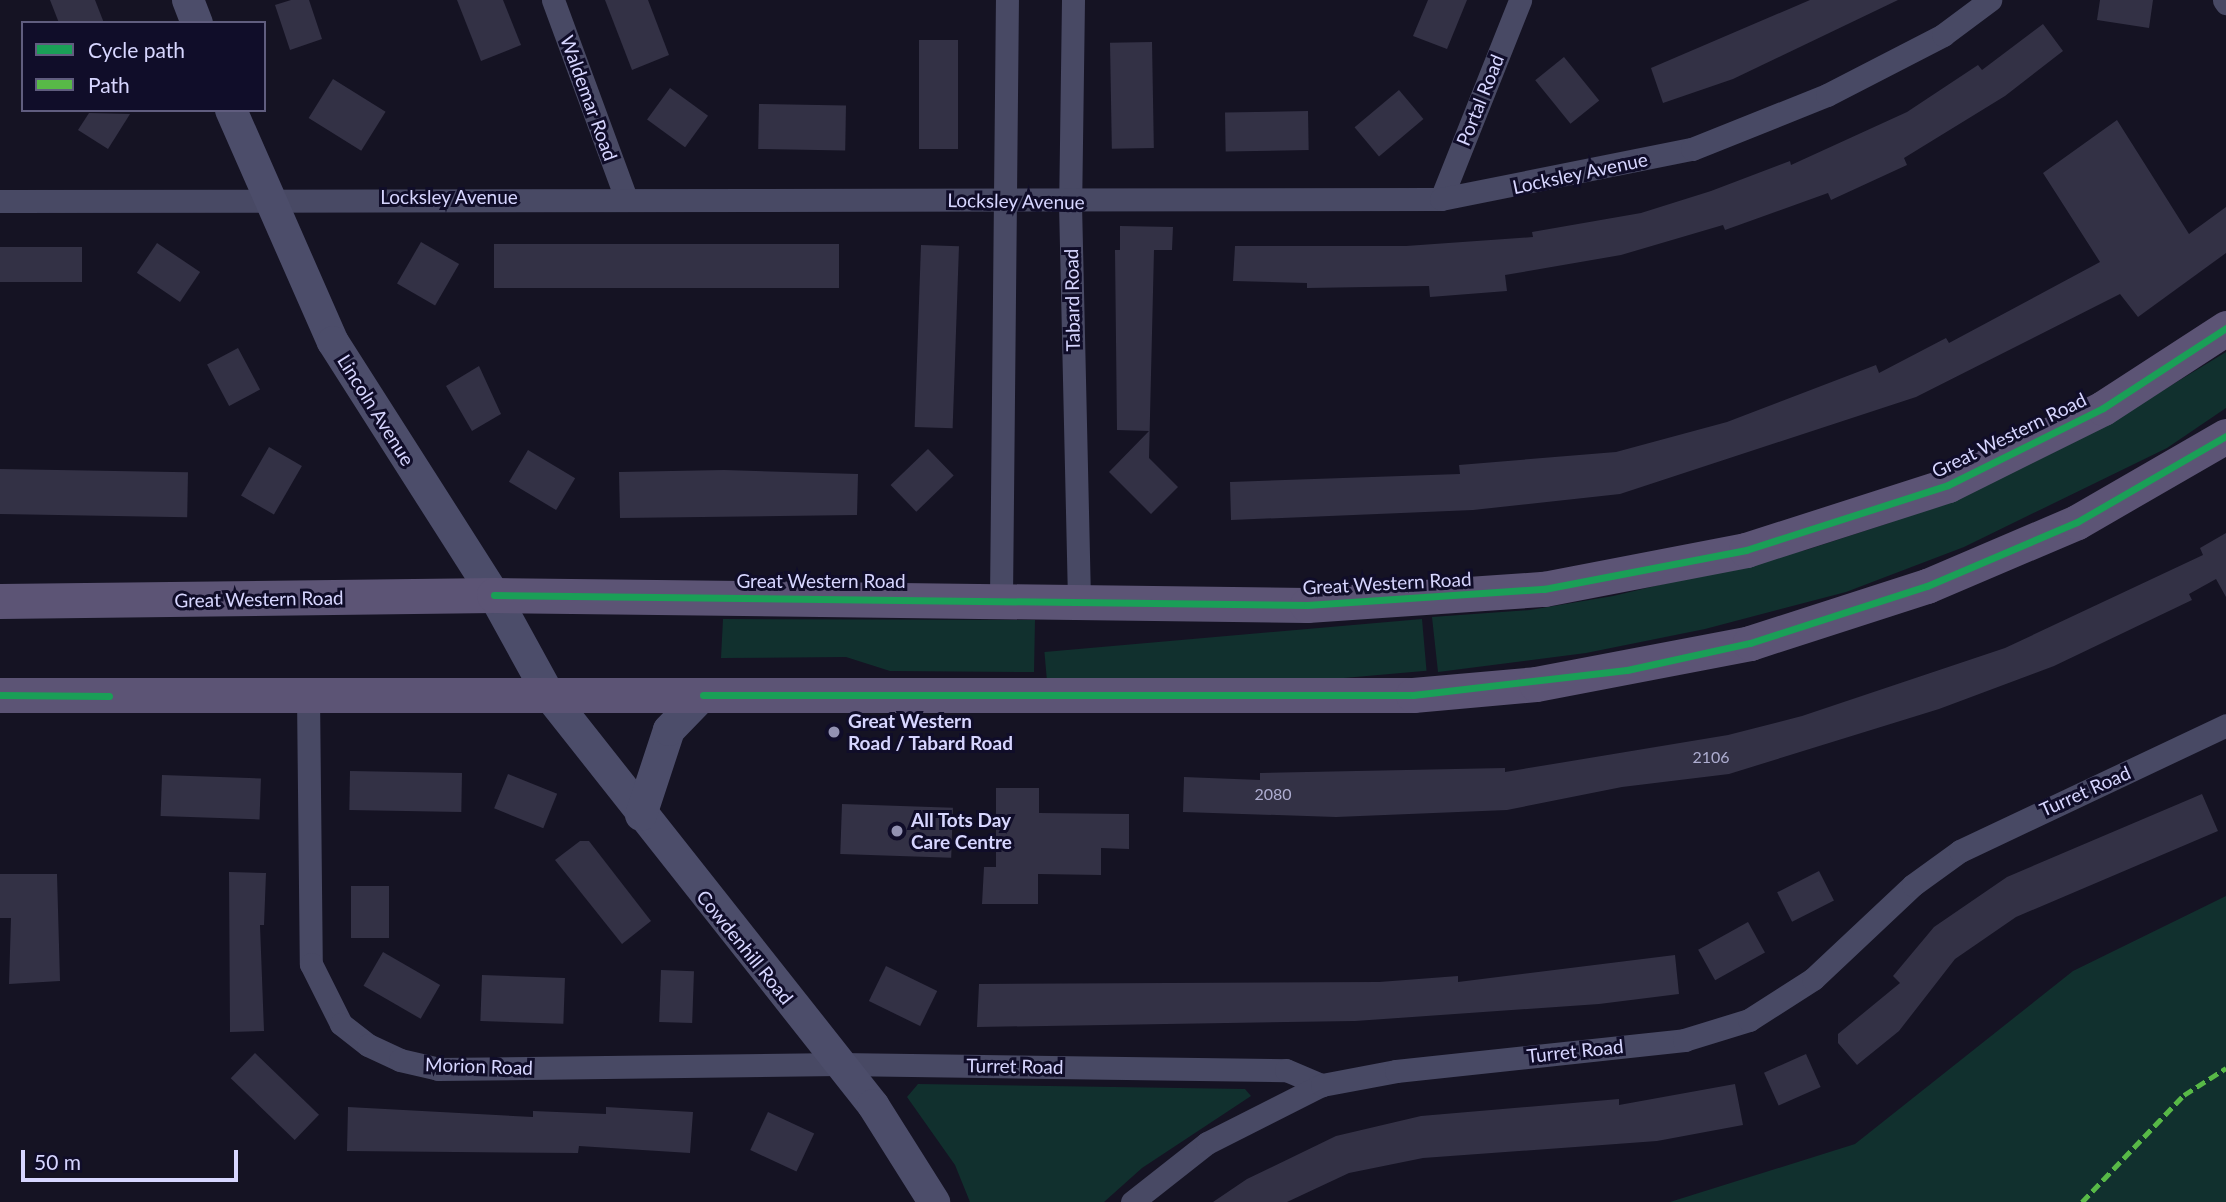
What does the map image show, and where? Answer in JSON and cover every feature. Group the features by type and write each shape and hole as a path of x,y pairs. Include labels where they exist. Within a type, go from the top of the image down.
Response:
{"main road":[{"name":"Great Western Road","path":"0,601 494,595 1001,598 1307,605 1544,589 1746,551 1948,485 2103,408 2226,328"},
{"path":"0,695 1413,695 1627,670 1750,643 1927,586 2077,522 2226,436"}],"street":[{"path":"188,0 196,21"},
{"name":"Waldemar Road","path":"553,0 625,196"},
{"path":"1001,598 1007,0"},
{"name":"Tabard Road","path":"1073,0 1070,203 1079,600"},
{"name":"Portal Road","path":"1441,199 1520,0"},
{"name":"Locksley Avenue","path":"0,201 625,196 1070,203 1441,199 1692,149 1827,95 1943,36 1990,0"},
{"name":"Lincoln Avenue","path":"232,112 267,200 333,342 494,595 550,695"},
{"name":"Morion Road","path":"308,695 311,964 341,1024 368,1045 438,1069 839,1064"},
{"name":"Cowdenhill Road","path":"550,695 905,1150 934,1202"},
{"path":"641,815 669,730 703,695"},
{"name":"Turret Road","path":"839,1064 1286,1070 1322,1085 1396,1071 1684,1040 1749,1020 1813,979 1913,885 1960,851 2226,725"},
{"path":"1132,1202 1208,1143 1322,1085"}],"green space":[{"path":"2226,352 2226,408 2167,448 1964,547 1846,592 1705,629 1586,653 1438,672 1432,617 1530,610 1613,596 1806,550 1889,523 2101,428"},
{"path":"723,619 1035,620 1034,672 890,671 846,657 721,658"},
{"path":"1422,619 1427,671 1049,704 1044,652"},
{"path":"2226,896 2226,1202 1670,1202 1855,1144 2073,971"},
{"path":"918,1084 1245,1089 1251,1096 1142,1168 1104,1202 970,1202 955,1165 907,1097"}],"building":[{"path":"50,0 95,0 103,21 58,21"},
{"path":"291,0 309,0 322,39 290,50 275,5"},
{"path":"457,0 503,0 521,45 481,61"},
{"path":"605,0 648,0 669,55 632,70"},
{"path":"1428,0 1467,0 1447,49 1413,36"},
{"path":"1810,0 1898,0 1733,79 1663,103 1651,68"},
{"path":"2100,0 2153,0 2149,28 2097,20"},
{"path":"2043,24 2063,51 2005,96 1904,158 1907,165 1831,200 1828,193 1725,230 1723,225 1621,255 1505,275 1507,291 1430,297 1429,286 1307,288 1307,283 1233,281 1235,246 1406,246 1533,237 1532,232 1641,213 1711,191 1790,161 1791,165 1907,112 1978,65 1982,70"},
{"path":"919,40 958,40 958,149 919,149"},
{"path":"1152,42 1154,148 1112,149 1110,43"},
{"path":"1564,57 1599,101 1570,124 1535,80"},
{"path":"333,79 386,112 361,151 309,118"},
{"path":"670,88 708,116 685,147 647,120"},
{"path":"1399,90 1423,119 1379,156 1355,127"},
{"path":"759,104 846,106 845,151 758,149"},
{"path":"1308,111 1309,150 1226,151 1225,112"},
{"path":"89,113 130,114 108,149 78,130"},
{"path":"2117,120 2189,234 2226,207 2226,253 2138,317 2120,294 1916,397 1620,494 1473,510 1231,520 1230,482 1460,474 1459,465 1616,452 1727,422 1876,365 1879,373 1946,338 1949,343 2100,262 2043,173"},
{"path":"1120,226 1173,227 1172,250 1154,250 1149,458 1178,487 1151,514 1109,472 1149,431 1117,430 1115,250 1120,250"},
{"path":"421,242 459,264 435,306 397,284"},
{"path":"157,243 200,272 180,302 137,273"},
{"path":"494,244 839,244 839,288 494,288"},
{"path":"921,245 959,246 953,428 915,427"},
{"path":"0,247 82,247 82,282 0,282"},
{"path":"238,348 260,389 229,406 207,364"},
{"path":"479,366 501,414 472,431 446,386"},
{"path":"269,447 302,466 274,514 241,495"},
{"path":"928,449 954,476 916,512 891,485"},
{"path":"528,450 575,478 556,510 509,482"},
{"path":"0,469 188,472 187,517 0,514"},
{"path":"724,470 858,474 857,515 620,518 619,472"},
{"path":"2226,533 2226,597 2216,579 2189,594 2192,600 2054,666 1939,709 1729,774 1622,787 1507,810 1336,817 1183,812 1184,777 1260,780 1260,773 1505,768 1505,772 1728,735 1802,716 2005,648 2203,555 2200,548"},
{"path":"350,771 462,773 461,812 349,810"},
{"path":"508,774 557,794 543,828 494,808"},
{"path":"162,775 261,778 260,819 161,816"},
{"path":"996,788 1039,788 1039,813 1129,814 1129,849 1101,848 1101,875 1038,874 1038,904 982,904 984,867 996,867"},
{"path":"2202,794 2218,831 2016,917 1955,959 1899,1031 1857,1065 1838,1043 1838,1034 1900,983 1893,976 1934,927 2007,877"},
{"name":"All Tots Day Care Centre","path":"842,804 953,808 951,858 840,854"},
{"path":"580,841 589,841 651,921 622,944 555,860"},
{"path":"1819,871 1834,900 1792,922 1777,892"},
{"path":"229,872 266,873 264,925 260,925 264,1031 230,1032"},
{"path":"0,874 57,874 60,981 9,984 11,918 0,918"},
{"path":"351,886 389,886 389,938 351,938"},
{"path":"1748,922 1765,953 1715,980 1698,950"},
{"path":"383,952 440,985 421,1019 363,986"},
{"path":"1675,955 1679,994 1599,1004 1355,1021 977,1027 979,984 1379,982 1458,976 1458,982"},
{"path":"886,966 937,991 920,1026 869,1001"},
{"path":"661,970 694,971 692,1023 659,1022"},
{"path":"482,975 565,978 563,1024 480,1021"},
{"path":"255,1053 319,1115 295,1140 231,1078"},
{"path":"1806,1054 1821,1087 1779,1106 1764,1073"},
{"path":"1735,1084 1743,1125 1657,1141 1423,1158 1349,1173 1287,1202 1213,1202 1247,1179 1336,1136 1421,1116 1619,1099 1619,1105"},
{"path":"348,1107 533,1117 533,1111 606,1114 606,1107 693,1112 690,1153 579,1146 578,1153 347,1151"},
{"path":"768,1112 814,1134 796,1172 750,1150"}],"marked path":[{"path":"2082,1202 2184,1095 2226,1068"}],"cycle path":[{"path":"494,595 1307,605 1544,589 1746,550 1948,485 2103,408 2226,328"},
{"path":"703,695 1413,695 1627,670 1750,643 1927,586 2077,522 2226,436"},
{"path":"0,695 109,696"}],"place":[{"name":"Great Western Road / Tabard Road","path":"834,732"},
{"name":"All Tots Day Care Centre","path":"897,831"}]}
